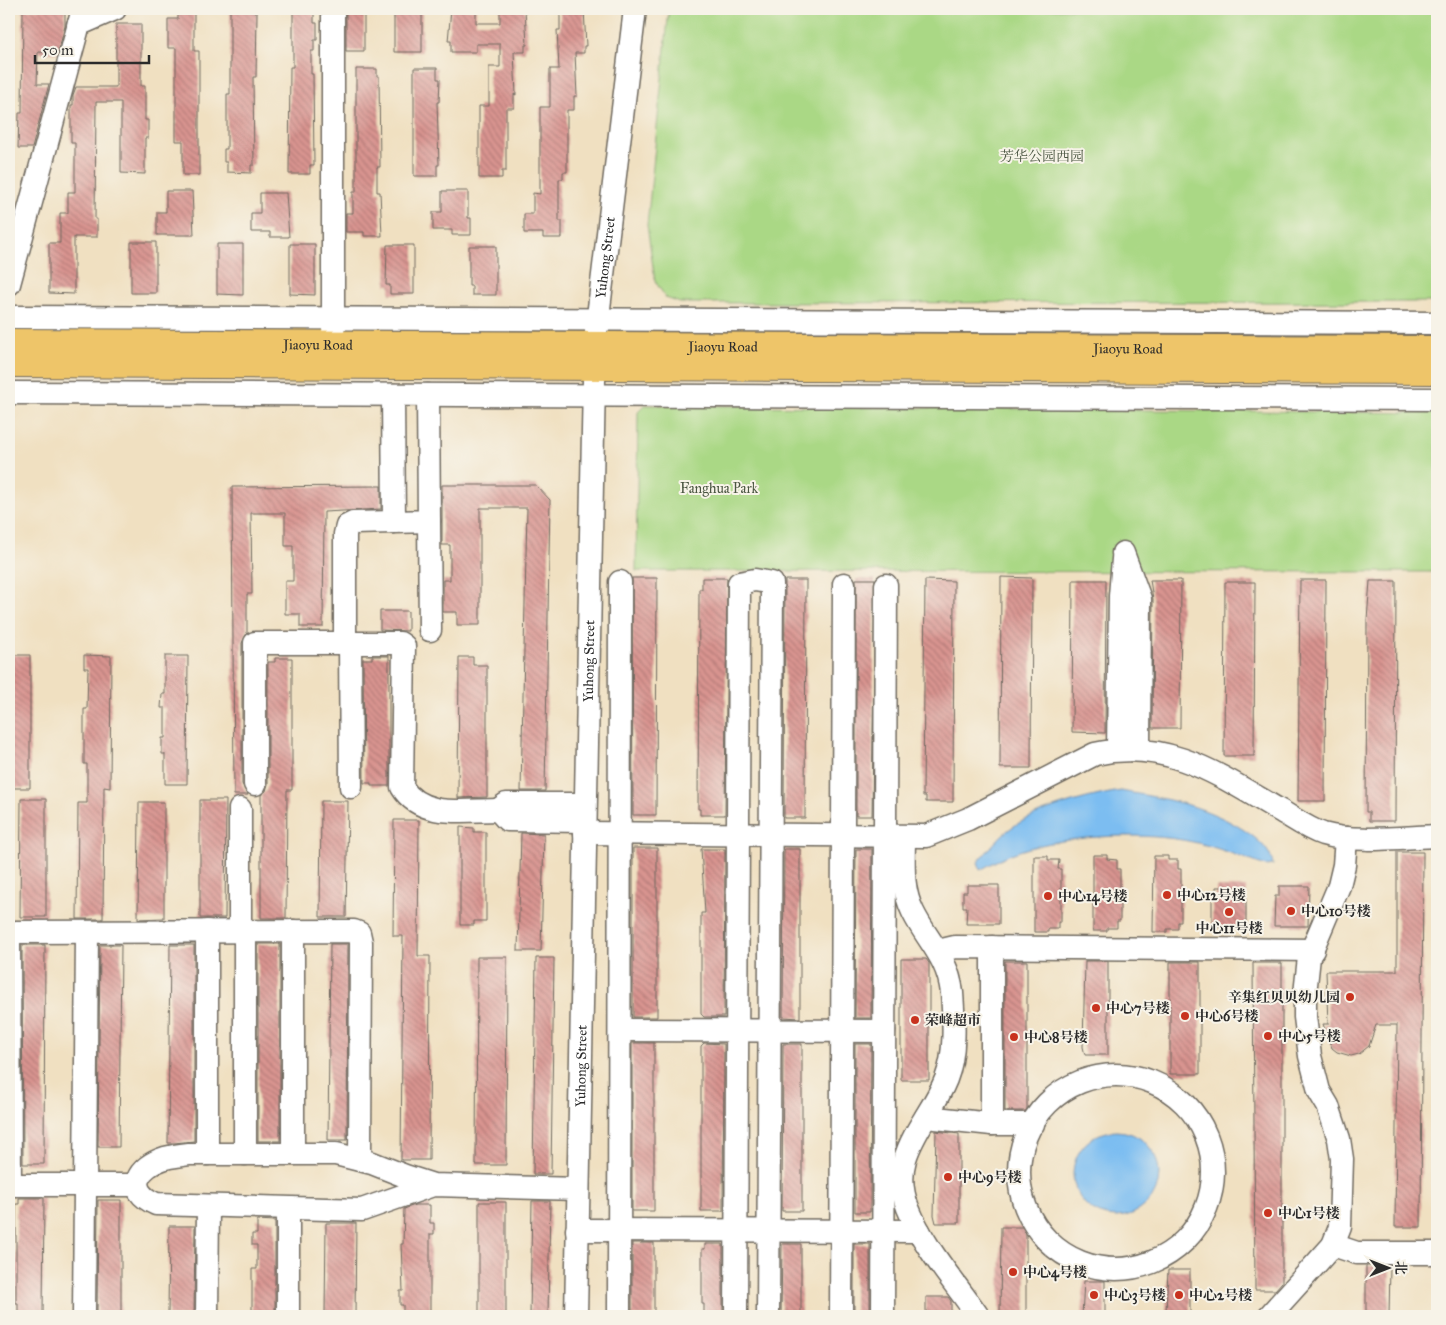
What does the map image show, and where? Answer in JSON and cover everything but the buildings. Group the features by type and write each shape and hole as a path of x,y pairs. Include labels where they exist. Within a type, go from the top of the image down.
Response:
{"main road":[{"name":"Jiaoyu Road","path":"9,343 333,344 595,356 1437,370"},
{"name":"Jiaoyu Road","path":"9,363 595,356 1437,350"}],"street":[{"path":"9,284 81,17 116,9"},
{"path":"333,9 333,344"},
{"name":"Yuhong Street","path":"576,1316 593,395 597,319 635,9"},
{"path":"9,317 1437,323"},
{"path":"9,393 1437,398"},
{"path":"393,395 394,522"},
{"path":"428,395 430,630"},
{"path":"352,786 345,534 347,526 354,522 429,521"},
{"path":"1124,553 1140,599 1129,750 1120,596 1124,553"},
{"path":"736,1316 739,583 755,580 772,583 768,1316"},
{"path":"619,1316 621,1030 620,582"},
{"path":"841,1316 844,584"},
{"path":"883,1316 884,1031 895,837 886,585"},
{"path":"254,784 255,643 400,643 404,646 402,786 407,795 422,805 436,810 498,810 506,804 585,819 620,834 926,836 940,832 1095,754 1129,750 1168,754 1189,761 1217,774 1323,834 1346,838 1437,836"},
{"path":"240,809 245,1154"},
{"path":"895,837 904,874 906,896 912,912 943,958 950,979 953,1036 947,1077 932,1110 910,1144 902,1174 908,1207 923,1240 978,1316"},
{"path":"1269,1316 1333,1245 1340,1227 1342,1159 1336,1126 1328,1106 1319,1091 1310,1056 1305,1017 1305,994 1306,974 1312,950 1339,886 1344,865 1346,838"},
{"path":"207,931 207,1154"},
{"path":"294,931 294,1154"},
{"path":"137,1185 9,1185 9,935 16,932 354,931 359,933 361,942 360,1160"},
{"path":"84,1316 86,932"},
{"path":"938,951 955,947 1312,950"},
{"path":"992,947 992,1124"},
{"path":"621,1030 884,1031"},
{"path":"1115,1075 1138,1078 1160,1086 1185,1104 1202,1128 1208,1142 1213,1172 1208,1201 1203,1215 1190,1234 1176,1249 1163,1257 1137,1267 1108,1269 1093,1266 1064,1254 1041,1234 1032,1221 1022,1192 1020,1161 1023,1146 1033,1124 1046,1105 1057,1095 1085,1080 1115,1075"},
{"path":"926,1117 992,1124 1033,1124"},
{"path":"433,1185 362,1210 288,1209 156,1204 144,1199 138,1192 137,1180 154,1163 166,1158 207,1154 336,1154 360,1160 433,1185 578,1189"},
{"path":"207,1316 208,1206"},
{"path":"288,1209 288,1316"},
{"path":"577,1230 918,1230"},
{"path":"1333,1245 1357,1253 1437,1253"}],"green space":[{"name":"芳华公园西园","path":"669,9 1437,9 1437,302 680,303 666,298 655,281 647,225"},
{"name":"Fanghua Park","path":"645,405 1437,413 1437,572 636,571 638,412"}],"water":[{"path":"1121,791 1196,807 1223,818 1262,844 1270,854 1273,865 1266,866 1193,842 1126,836 1077,839 1031,848 1007,856 980,870 978,862 993,844 1022,821 1064,805 1094,796"},
{"path":"1116,1131 1133,1134 1147,1143 1156,1157 1159,1174 1156,1191 1147,1205 1133,1214 1116,1217 1099,1214 1085,1205 1076,1191 1073,1174 1076,1157 1085,1143 1099,1134"}],"place":[{"name":"中心12号楼","path":"1167,895"},
{"name":"中心14号楼","path":"1048,896"},
{"name":"中心10号楼","path":"1291,911"},
{"name":"中心11号楼","path":"1229,912"},
{"name":"辛集红贝贝幼儿园","path":"1350,997"},
{"name":"中心7号楼","path":"1096,1008"},
{"name":"中心6号楼","path":"1185,1016"},
{"name":"荣峰超市","path":"915,1020"},
{"name":"中心5号楼","path":"1268,1036"},
{"name":"中心8号楼","path":"1014,1037"},
{"name":"中心9号楼","path":"948,1177"},
{"name":"中心1号楼","path":"1268,1213"},
{"name":"中心4号楼","path":"1013,1272"},
{"name":"中心3号楼","path":"1094,1295"},
{"name":"中心2号楼","path":"1179,1295"}]}
